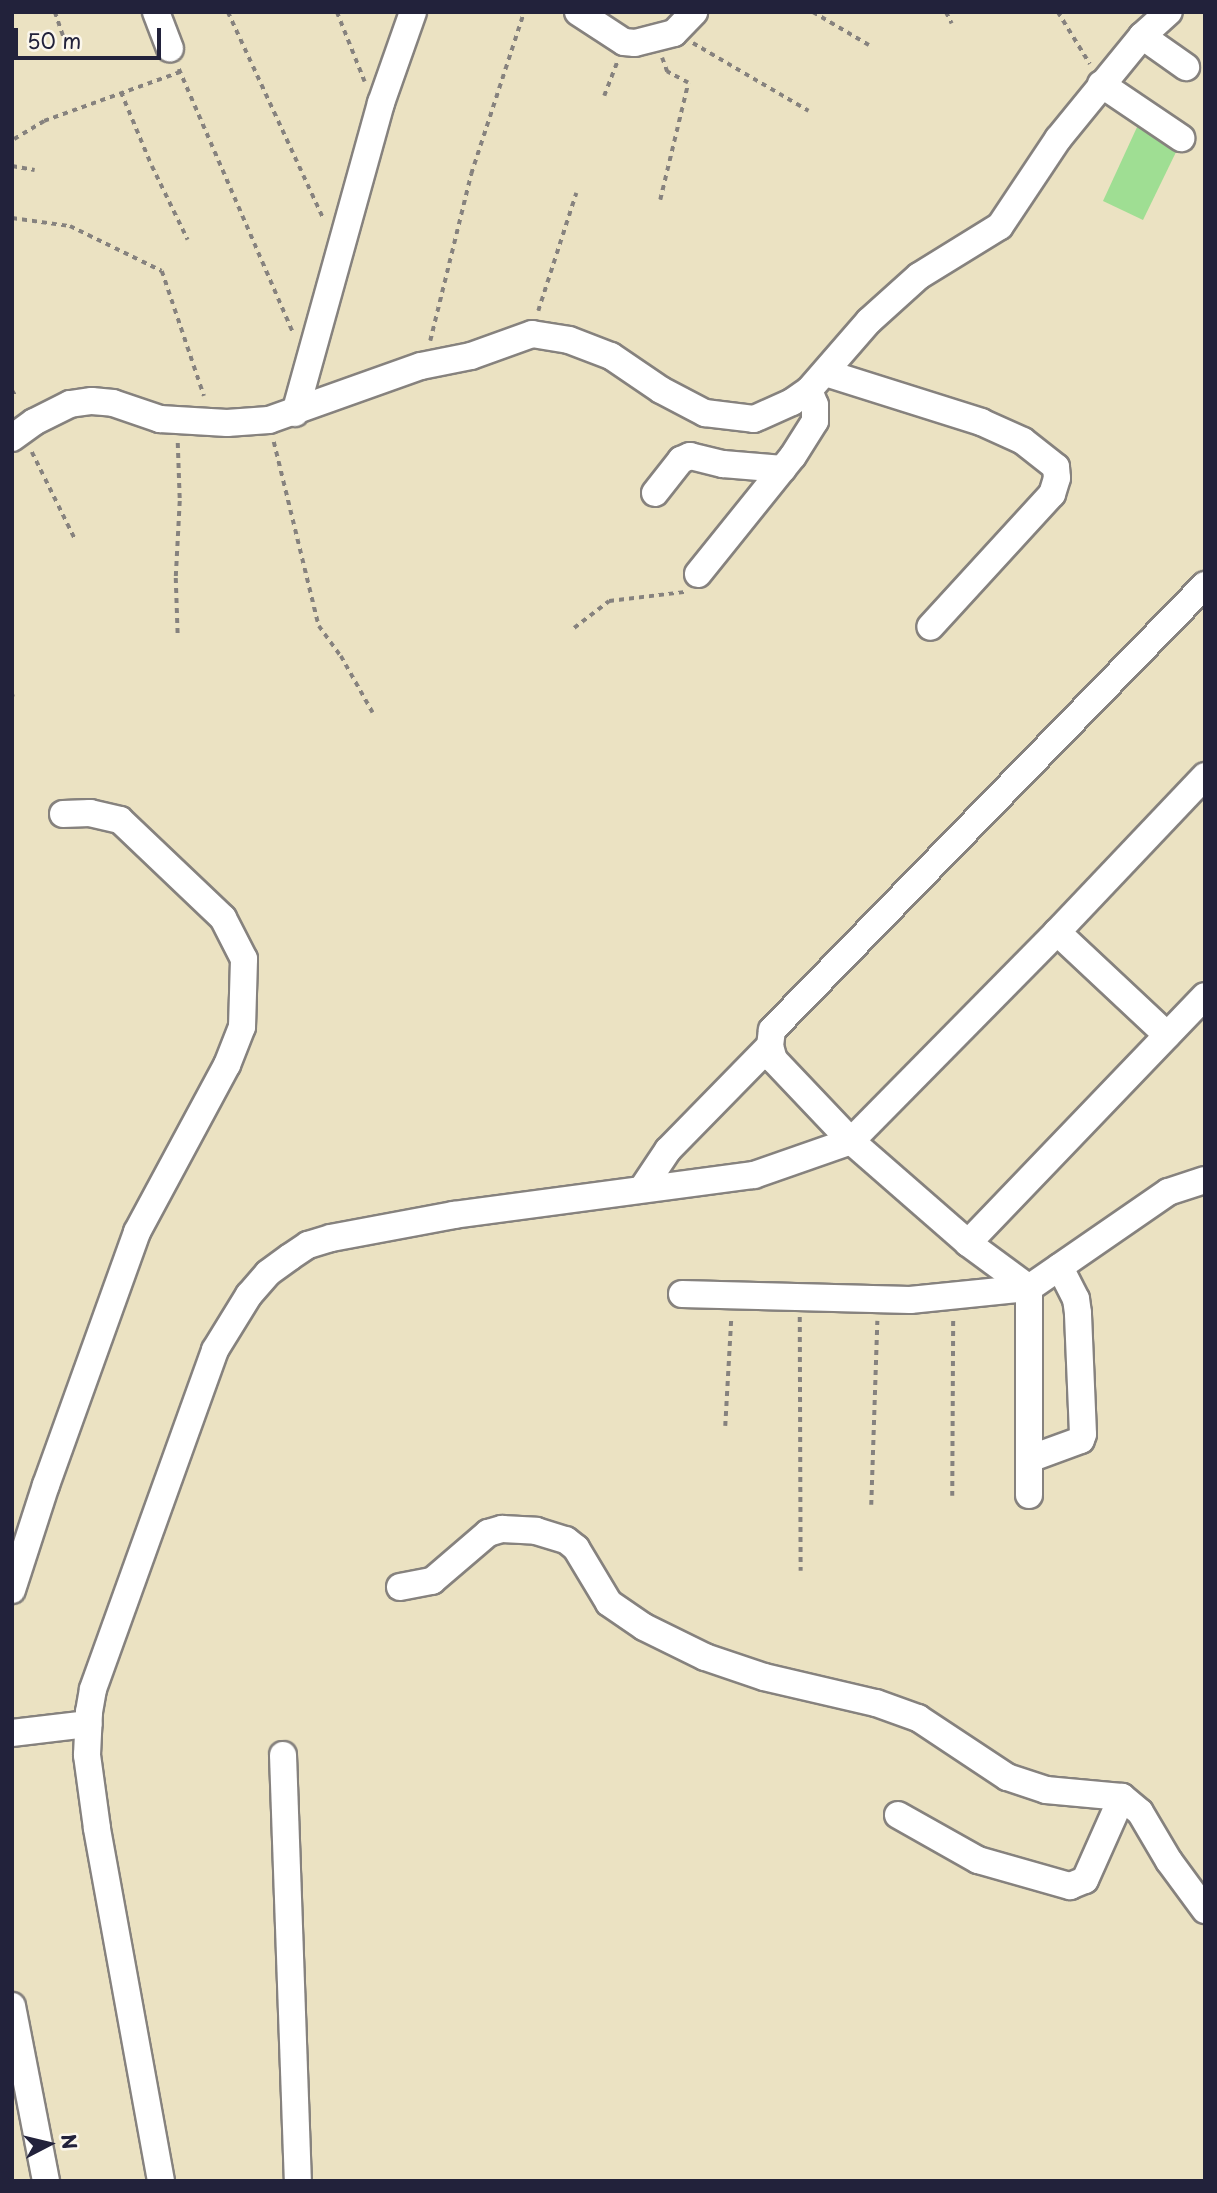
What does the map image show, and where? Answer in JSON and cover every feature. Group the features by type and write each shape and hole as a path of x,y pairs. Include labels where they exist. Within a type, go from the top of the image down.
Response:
{"street":[{"path":"156,12 175,60"},
{"path":"295,413 381,103 413,12"},
{"path":"587,15 624,42 654,40 674,33 694,12"},
{"path":"22,444 34,422 70,404 92,401 113,403 160,419 227,423 270,420 421,366 471,356 532,334 569,340 611,355 661,390 705,413 754,419 792,402 817,382 869,321 919,276 1000,226 1058,139 1101,84 1142,36 1169,12"},
{"path":"1142,36 1186,67"},
{"path":"1101,84 1181,138"},
{"path":"692,583 783,469 815,421 817,382"},
{"path":"817,382 981,422 1023,441 1056,467 1057,478 1052,494 930,627"},
{"path":"655,494 681,460 690,456 723,464 783,469"},
{"path":"1029,1288 968,1243 851,1142 774,1060 770,1046 772,1030 1204,588"},
{"path":"161,2181 97,1828 87,1755 88,1724 93,1689 215,1350 249,1295 268,1273 308,1245 331,1238 454,1215 754,1175 851,1142 1205,776"},
{"path":"12,1590 46,1485 137,1232 227,1065 243,1027 244,959 223,919 120,820 90,813 63,814"},
{"path":"1057,932 1167,1035"},
{"path":"968,1243 1205,996"},
{"path":"642,1189 668,1150 770,1046"},
{"path":"681,1294 910,1300 1029,1288 1168,1192 1205,1180"},
{"path":"1029,1459 1083,1437 1078,1313 1076,1299 1060,1266"},
{"path":"1029,1288 1029,1495"},
{"path":"400,1587 432,1581 488,1533 502,1530 536,1531 566,1540 576,1548 609,1603 644,1627 705,1657 764,1677 876,1703 918,1718 1007,1777 1046,1790 1122,1797 1140,1812 1169,1861 1205,1910"},
{"path":"12,1733 88,1724"},
{"path":"283,1755 298,2181"},
{"path":"898,1815 978,1860 1070,1886 1085,1880 1122,1797"},
{"path":"12,2006 46,2181"}],"path":[{"path":"55,12 67,46"},
{"path":"228,12 328,228"},
{"path":"337,12 362,78 381,103"},
{"path":"421,366 428,350 471,174 524,12"},
{"path":"813,12 869,45"},
{"path":"946,12 952,24"},
{"path":"1058,12 1101,84"},
{"path":"674,33 809,111"},
{"path":"604,96 624,42"},
{"path":"12,159 13,136 44,121 121,92 175,60 298,341"},
{"path":"660,200 688,83 667,72"},
{"path":"121,92 152,166 188,240"},
{"path":"12,166 35,170"},
{"path":"532,334 576,193"},
{"path":"12,218 70,226 162,271 204,397"},
{"path":"12,390 16,397"},
{"path":"272,433 319,626 341,656 373,713"},
{"path":"178,442 178,638"},
{"path":"22,444 76,541"},
{"path":"574,628 610,601 692,583"},
{"path":"724,1426 732,1295"},
{"path":"952,1496 953,1296"},
{"path":"800,1298 801,1571"},
{"path":"871,1505 878,1298"}],"green space":[{"path":"1138,125 1178,148 1143,220 1103,201"}]}
